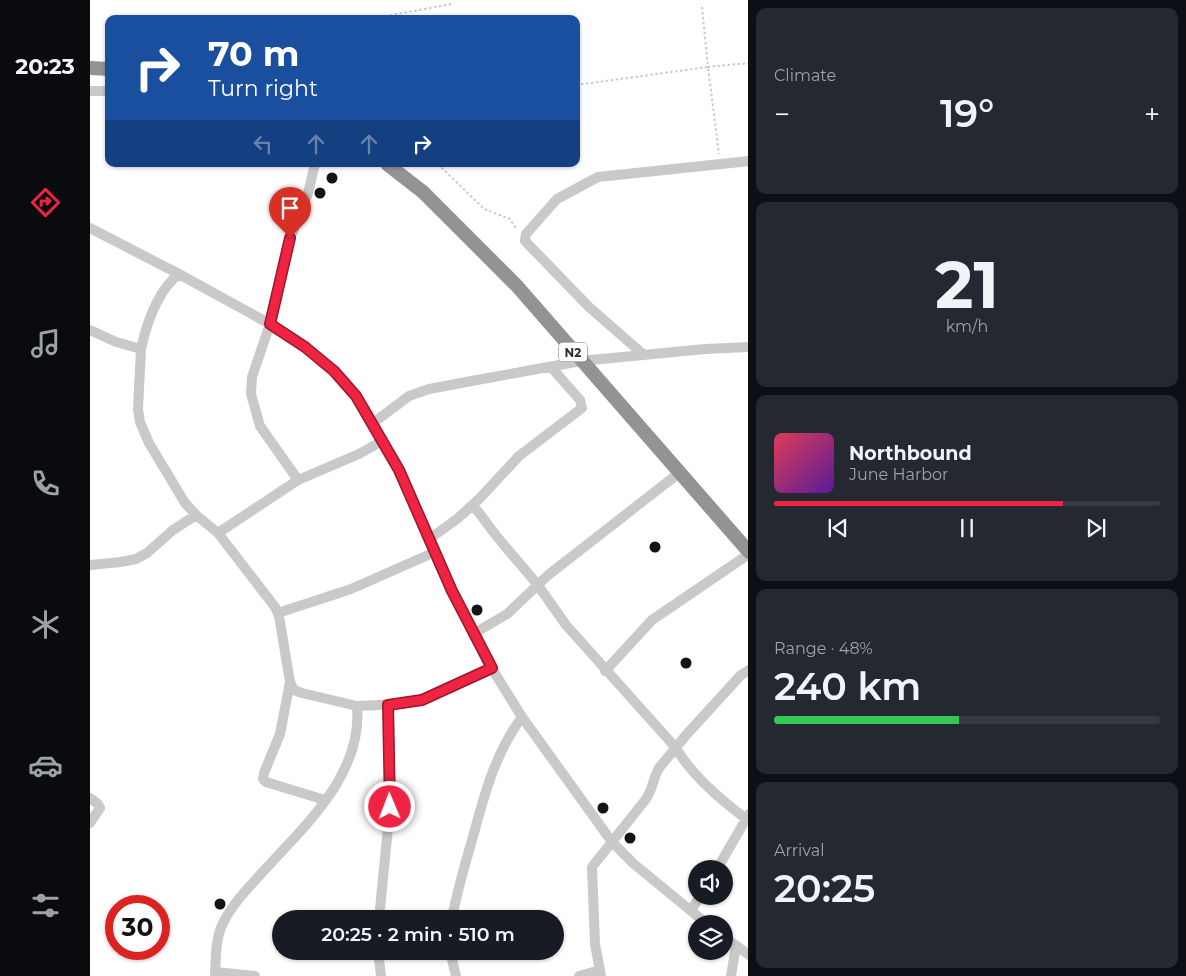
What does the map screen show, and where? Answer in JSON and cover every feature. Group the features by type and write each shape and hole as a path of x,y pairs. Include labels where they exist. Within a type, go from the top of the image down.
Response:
{"highway":[{"path":"90,68 105,69"},
{"name":"N2","path":"391,167 423,192 517,286 748,553"}],"street":[{"path":"90,91 105,91"},
{"path":"644,355 589,307 525,241 526,234 557,199 598,177 682,170 748,161"},
{"path":"298,480 260,426 252,401 252,377 270,324 290,238 308,193 314,167"},
{"path":"90,228 270,324 305,347 334,371 356,396 374,423 399,470 473,634 522,717 612,842 634,864 696,915"},
{"path":"179,274 163,289 141,349 138,393 140,422 160,464 185,503 196,516 218,533 269,598 278,613 290,682 280,734 263,779 266,782 325,800"},
{"path":"90,330 116,342 141,349"},
{"path":"374,423 409,396 429,390 581,361 705,348 748,347"},
{"path":"429,539 457,519 519,456 582,408 580,400 551,367"},
{"path":"218,533 298,480 359,454 382,441"},
{"path":"473,634 507,614 537,584 679,473"},
{"path":"472,504 537,584 566,625 676,748 688,765 724,802 747,816 722,860"},
{"path":"90,565 121,562 147,553 173,530 196,516"},
{"path":"278,613 351,589 435,552"},
{"path":"606,671 652,620 748,553"},
{"path":"290,682 296,691 357,706 388,705 422,700 492,668"},
{"path":"579,976 600,973 595,944 592,870 594,865 646,799 654,786 656,774 676,748 741,675 748,670"},
{"path":"380,910 390,807 388,705"},
{"path":"255,976 215,974 220,930 235,902 325,800 347,766 352,754 359,721 357,706"},
{"path":"454,910 458,887 485,791 510,734 522,717"},
{"path":"90,798 100,808 90,823"},
{"path":"691,911 695,905"},
{"path":"733,944 748,954"},
{"path":"730,976 736,946"},
{"path":"379,960 381,976"},
{"path":"452,960 456,976"}],"path":[{"path":"392,15 452,4"},
{"path":"702,7 720,164"},
{"path":"580,84 748,63"},
{"path":"441,167 484,209 510,219 525,241"}],"building":[{"path":"330,173 334,173 337,178 336,182 330,183 327,180 327,176"},
{"path":"318,188 322,188 325,193 324,197 318,198 315,195 315,191"},
{"path":"653,542 657,542 660,547 659,551 653,552 650,549 650,545"},
{"path":"475,605 479,605 482,610 481,614 475,615 472,612 472,608"},
{"path":"684,658 688,658 691,663 690,667 684,668 681,665 681,661"},
{"path":"601,803 605,803 608,808 607,812 601,813 598,810 598,806"},
{"path":"628,833 632,833 635,838 634,842 628,843 625,840 625,836"},
{"path":"218,899 222,899 225,904 224,908 218,909 215,906 215,902"}],"route":[{"path":"290,238 270,324 305,347 334,371 356,396 374,423 399,470 452,591 492,668 422,700 388,705 390,807"}]}
